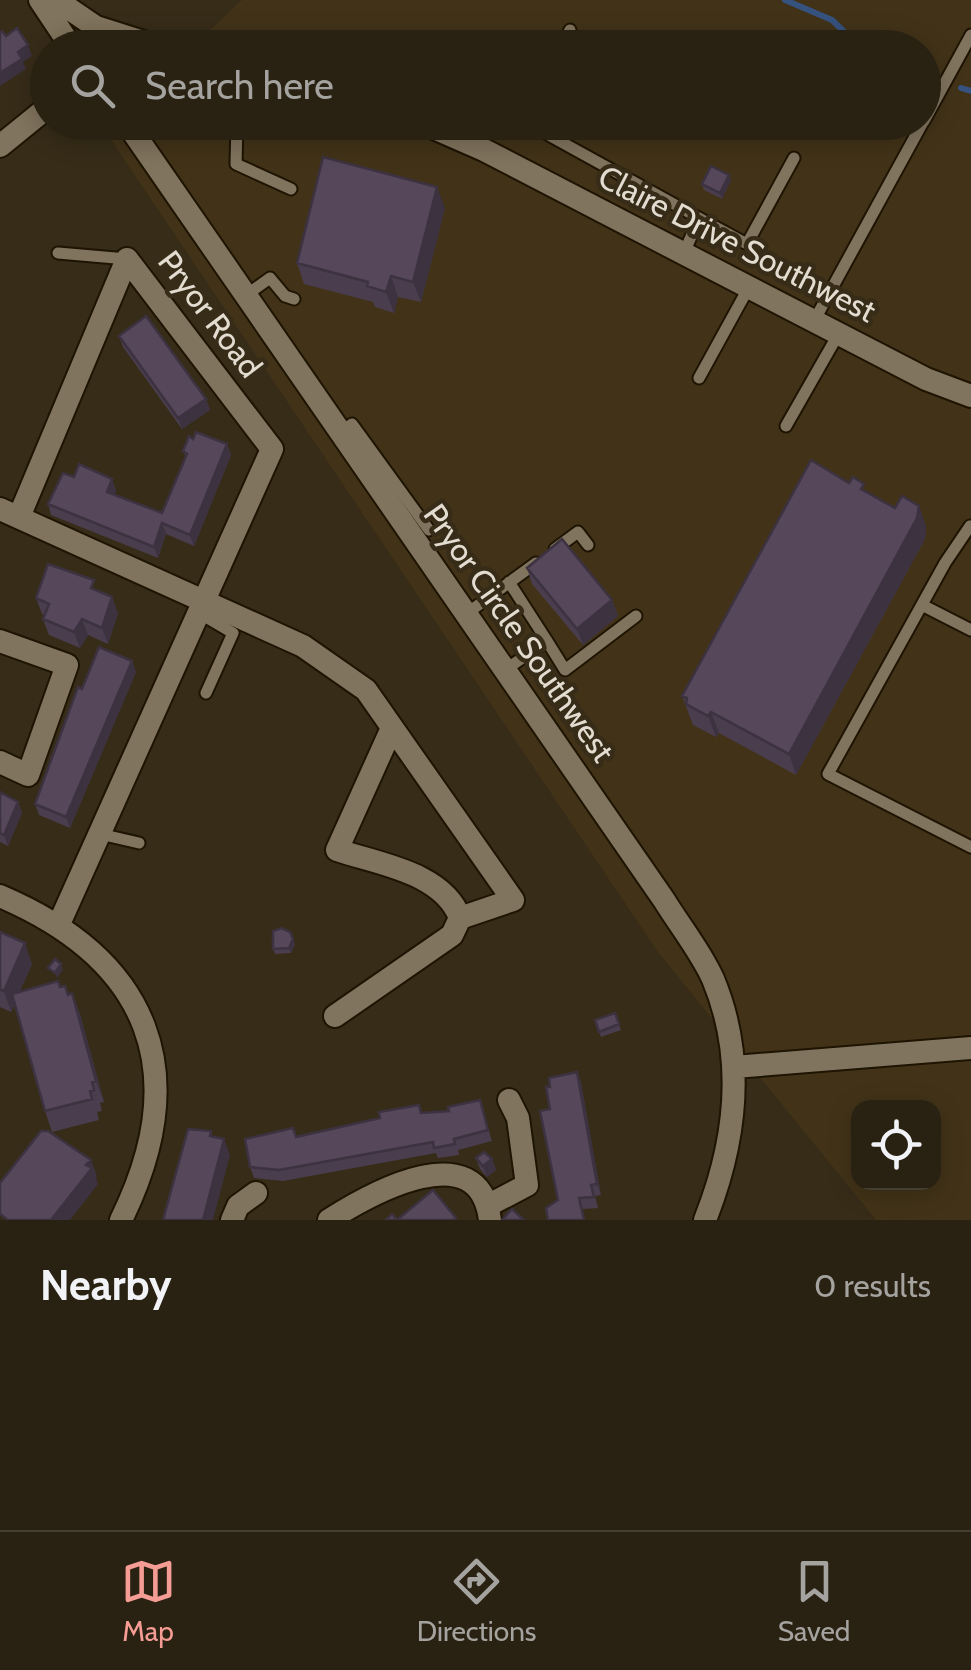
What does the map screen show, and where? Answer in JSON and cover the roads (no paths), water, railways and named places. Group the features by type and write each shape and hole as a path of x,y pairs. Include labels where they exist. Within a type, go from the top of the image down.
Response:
{"street":[{"path":"40,0 60,30"},
{"path":"56,0 105,30"},
{"path":"0,146 30,122"},
{"name":"Pryor Circle Southwest","path":"138,140 340,433 426,533 466,614 712,976 733,1034 734,1108 728,1145 705,1220"},
{"path":"144,148 146,140"},
{"name":"Claire Drive Southwest","path":"461,140 839,334 971,396"},
{"name":"Pryor Road","path":"59,924 100,834 201,608 272,449 127,259 9,513 201,608 303,646 366,690 513,900 460,918 452,934 335,1016"},
{"path":"0,642 67,665 28,775 0,762"},
{"path":"392,728 337,850 429,881 456,908 460,918"},
{"path":"0,896 59,924 96,951 133,1001 154,1064 154,1126 135,1191 121,1220"},
{"path":"734,1067 971,1048"},
{"path":"330,1220 366,1197 427,1174 453,1174 465,1180 489,1213 527,1184 518,1118 509,1100"},
{"path":"232,1220 238,1206 256,1193"}],"lane":[{"path":"941,89 971,35"},
{"path":"237,140 236,164 291,189"},
{"path":"558,140 746,244 794,158"},
{"path":"814,320 913,140"},
{"path":"684,254 699,218"},
{"path":"58,253 127,259"},
{"path":"246,296 270,278 286,296 294,299"},
{"path":"699,378 749,287"},
{"path":"786,426 839,334"},
{"path":"970,526 828,774 971,847"},
{"path":"466,614 578,532 588,545"},
{"path":"508,582 565,670 636,616"},
{"path":"922,605 971,630"},
{"path":"201,608 233,633 206,693"},
{"path":"505,670 547,641"},
{"path":"100,834 139,843"}],"waterway":[{"path":"785,0 832,20 842,30"},
{"path":"961,88 971,91"}]}
